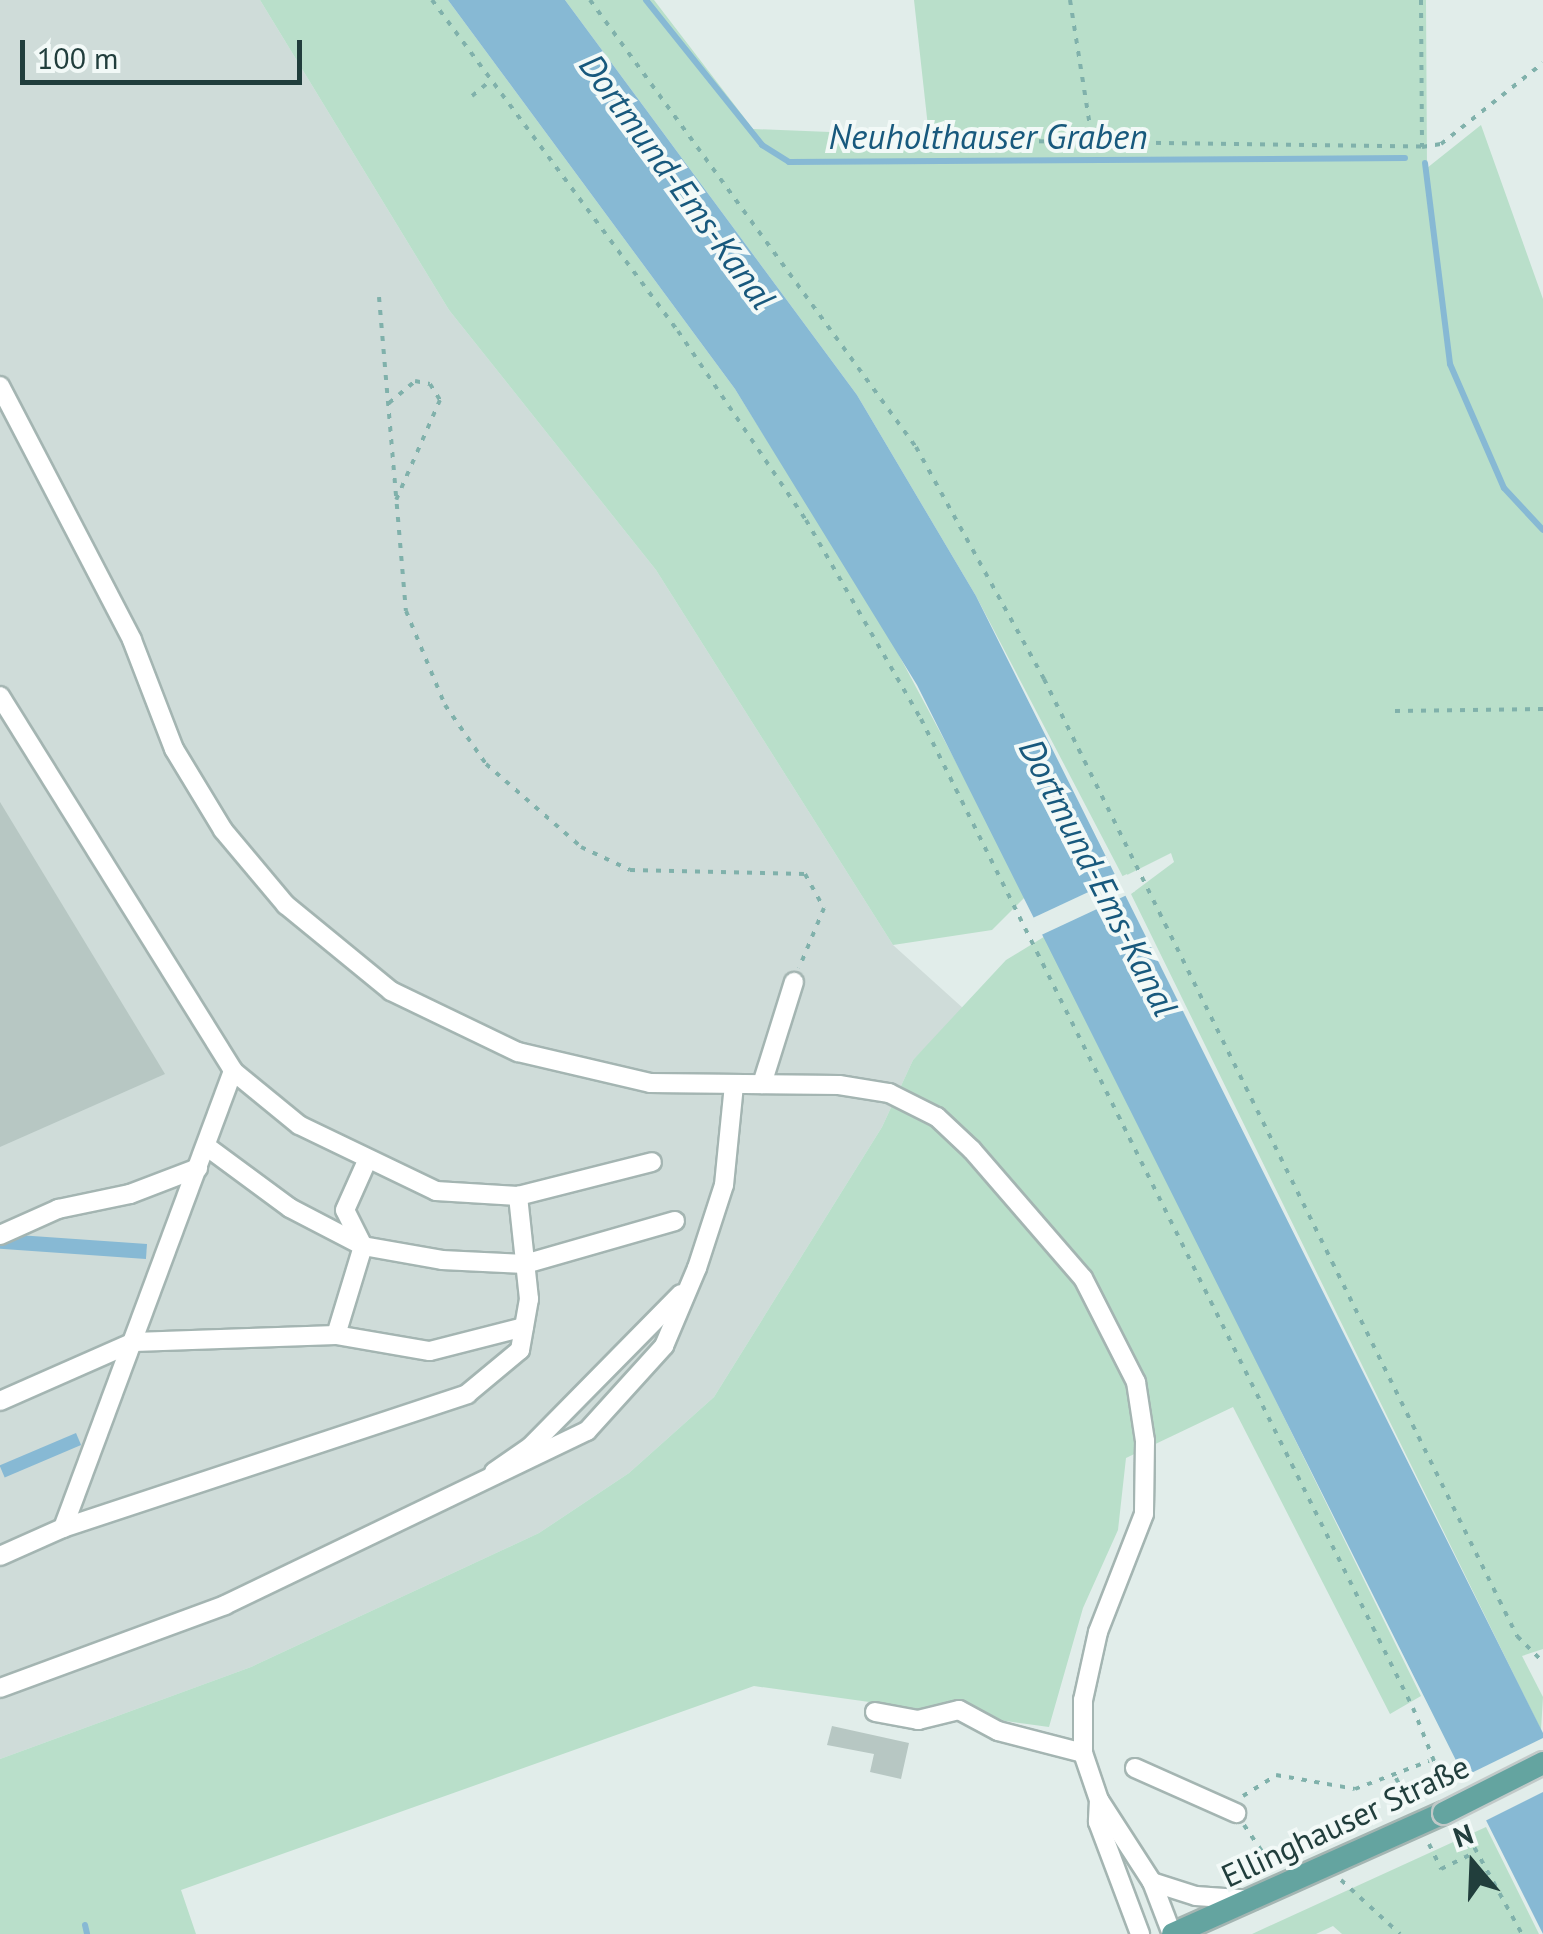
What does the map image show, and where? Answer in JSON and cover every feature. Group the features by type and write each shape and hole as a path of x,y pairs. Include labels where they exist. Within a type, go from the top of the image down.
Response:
{"main road":[{"name":"Ellinghauser Straße","path":"1172,1934 1333,1866 1543,1764"}],"lane":[{"path":"0,386 124,624 174,749 222,830 286,905 391,991 454,1027 582,1072 734,1084 860,1087 937,1117 1082,1278 1113,1326 1138,1396 1144,1514 1098,1632 1083,1700 1083,1754 1099,1800 1152,1882 1172,1934"},
{"path":"0,696 233,1071 298,1125 366,1163 436,1191 518,1196 652,1162"},
{"path":"762,1084 794,982"},
{"path":"63,1528 233,1071"},
{"path":"0,1688 225,1605 451,1501 572,1440 631,1390 664,1346 697,1268 724,1185 734,1084"},
{"path":"206,1146 290,1208 363,1246 525,1264 675,1221"},
{"path":"336,1334 363,1246 345,1210 366,1163"},
{"path":"0,1234 198,1168"},
{"path":"0,1556 63,1528 467,1394 520,1350 525,1264 518,1196"},
{"path":"451,1501 530,1447 676,1301 697,1268"},
{"path":"0,1401 134,1342 336,1334 430,1351 524,1327"},
{"path":"874,1712 918,1720 959,1710 998,1730 1083,1754"},
{"path":"1135,1768 1236,1813"},
{"path":"1099,1800 1098,1822 1140,1934"},
{"path":"1152,1882 1180,1893 1253,1900"}],"path":[{"path":"432,0 732,410 921,720 1413,1708 1450,1809 1522,1934"},
{"path":"590,0 916,447 1044,679 1517,1636 1543,1662"},
{"path":"1070,0 1093,146"},
{"path":"1422,0 1422,147"},
{"path":"948,140 1093,146 1422,147 1442,144 1543,63"},
{"path":"472,96 492,80"},
{"path":"378,297 406,612 420,654 486,764 581,847 630,870 805,874 824,908 794,982"},
{"path":"387,406 396,389 415,381 430,384 440,400 394,504"},
{"path":"1394,711 1543,709"},
{"path":"1274,1868 1236,1813 1252,1786 1276,1775 1355,1789 1396,1778 1430,1761"},
{"path":"1396,1778 1409,1805"},
{"path":"1428,1844 1441,1870 1476,1852"},
{"path":"1333,1866 1349,1891 1400,1934"}],"shaded area":[{"path":"0,0 260,0 449,310 656,570 893,945 964,1009 913,1060 882,1127 714,1397 629,1473 539,1533 251,1667 0,1759"}],"green space":[{"path":"260,0 448,0 735,389 885,629 1027,895 992,930 893,945 656,570 449,310"},
{"path":"565,0 654,0 753,129 929,136 914,0 1426,0 1427,168 1481,125 1543,299 1543,1649 1522,1656 1543,1697 1541,1730 1131,894 1174,862 1171,853 1123,877 976,596 857,395"},
{"path":"1047,935 1421,1696 1390,1714 1233,1407 1126,1458 1118,1530 1083,1608 1049,1727 754,1686 181,1890 196,1934 0,1934 0,1759 251,1667 539,1533 629,1473 714,1397 882,1127 913,1060 1006,960"},
{"path":"1486,1827 1539,1934 1342,1934 1333,1926 1316,1934 1252,1934"}],"water":[{"name":"Dortmund-Ems-Kanal","path":"448,0 565,0 857,395 976,596 1543,1733 1543,1934 917,685 735,389"},
{"path":"0,1234 147,1244 146,1259 0,1249"},
{"path":"76,1433 81,1445 5,1477 0,1465"}],"pier":[{"path":"1127,874 1135,891 1041,935 1033,918"},
{"path":"1543,1738 1543,1792 1479,1824 1457,1780"}],"building":[{"path":"0,802 165,1074 0,1147"},
{"path":"832,1726 909,1743 901,1779 870,1772 874,1754 827,1745"}],"waterway":[{"name":"Neuholthauser Graben","path":"646,0 762,145 789,162 1405,158"},
{"name":"Neuholthauser Graben","path":"1425,163 1450,364 1504,488 1543,530"},
{"path":"85,1925 87,1934"}]}
